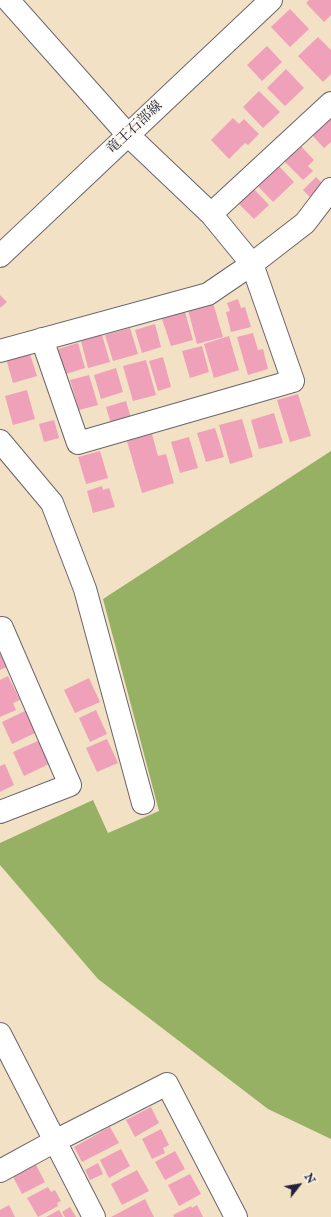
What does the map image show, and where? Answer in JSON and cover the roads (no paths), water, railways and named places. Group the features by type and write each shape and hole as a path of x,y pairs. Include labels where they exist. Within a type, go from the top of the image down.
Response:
{"street":[{"path":"8,0 128,135 211,214 252,264 292,381 78,443 42,339"},
{"name":"竜王石部線","path":"0,256 271,0"},
{"path":"211,214 331,103"},
{"path":"0,351 208,294 252,264 305,223 331,189"},
{"path":"0,441 52,503 85,589 143,803"},
{"path":"0,629 2,628 70,785 0,812"},
{"path":"0,1034 94,1217"},
{"path":"0,1170 167,1084 236,1217"}]}
